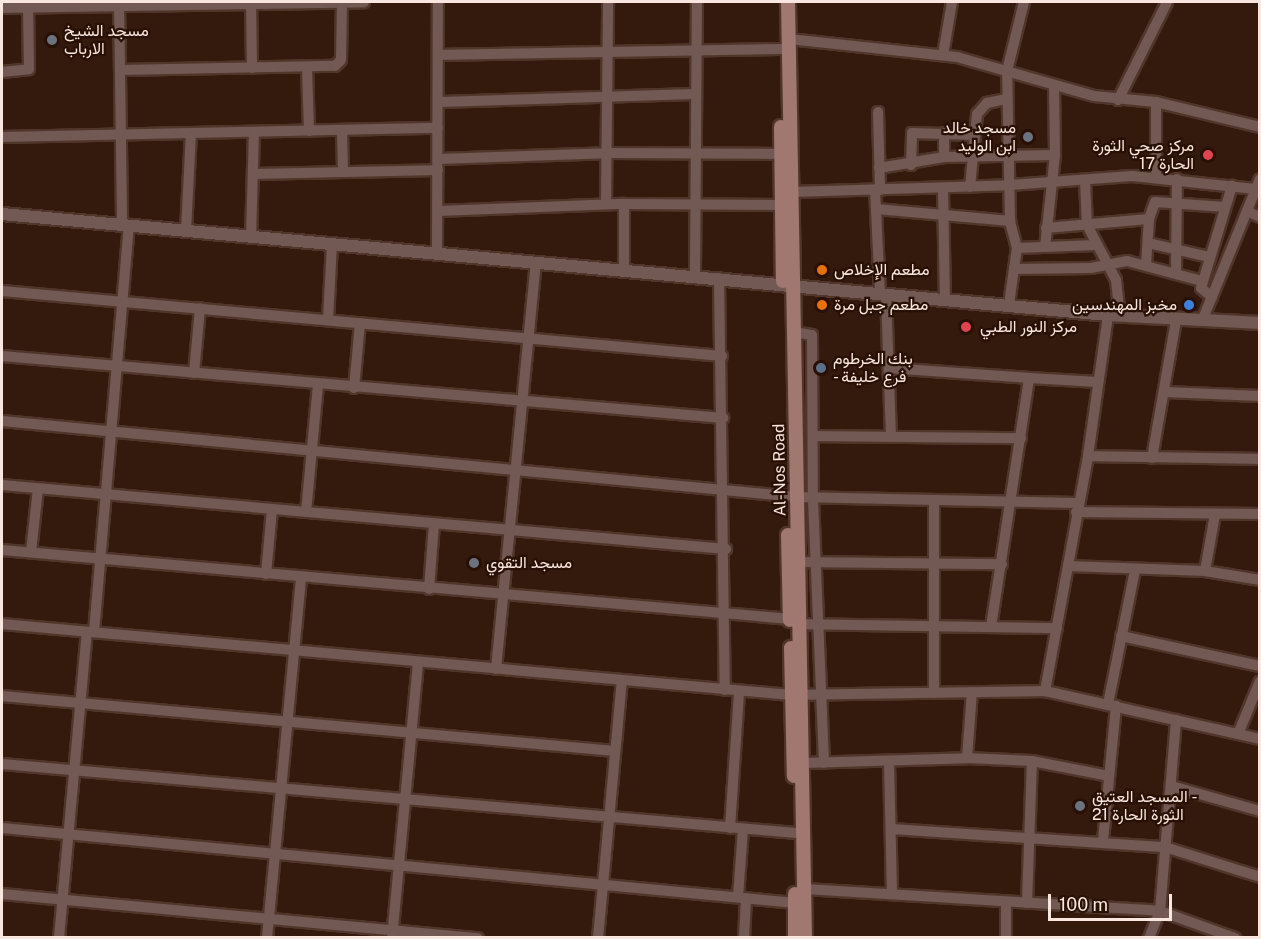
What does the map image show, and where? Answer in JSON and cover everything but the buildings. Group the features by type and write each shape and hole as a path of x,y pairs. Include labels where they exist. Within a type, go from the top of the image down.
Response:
{"main road":[{"name":"Al-Nos Road","path":"779,2 786,46 792,192 788,287 794,332 795,378 792,497 798,562 795,622"},
{"name":"Al-Nos Road","path":"788,2 782,206 788,287 795,622 795,938"},
{"name":"Al-Nos Road","path":"796,695 803,763 805,938"}],"street":[{"path":"251,2 252,68"},
{"path":"120,70 308,67 341,63 342,2"},
{"path":"2,8 119,3 364,2"},
{"path":"437,254 438,2"},
{"path":"606,204 608,2"},
{"path":"695,275 698,203 697,2"},
{"path":"944,55 952,2"},
{"path":"1009,304 1017,248 1010,221 1007,71 1024,2"},
{"path":"1118,100 1167,2"},
{"path":"59,938 80,703 100,558 124,302 125,226 119,3"},
{"path":"2,72 29,69 28,8"},
{"path":"438,55 786,46 944,55 1054,86 1118,100 1156,102 1260,127"},
{"path":"308,67 309,131"},
{"path":"1045,246 1049,184 1055,155 1054,86"},
{"path":"438,102 696,94"},
{"path":"970,187 974,135 980,109 1006,99"},
{"path":"1156,102 1156,177"},
{"path":"878,112 879,168 876,209 890,368 891,437"},
{"path":"2,137 438,128"},
{"path":"342,130 343,172"},
{"path":"251,237 254,132"},
{"path":"186,231 191,133"},
{"path":"911,165 911,134 974,135"},
{"path":"944,134 944,157"},
{"path":"253,174 343,172 606,153 782,154"},
{"path":"879,168 911,165 944,157 1055,155"},
{"path":"792,192 1010,186 1156,177 1232,186 1257,184 1202,321"},
{"path":"1176,272 1177,179"},
{"path":"1045,691 1088,456 1098,382 1114,316 1116,280 1087,225 1085,180"},
{"path":"1212,297 1202,293 1202,281 1232,186"},
{"path":"943,188 945,298"},
{"path":"1146,265 1149,219 1155,202 1225,207"},
{"path":"438,211 606,204 698,203 782,206"},
{"path":"624,204 624,270"},
{"path":"876,209 944,217 1010,221"},
{"path":"1246,212 1260,217"},
{"path":"2,214 536,263 695,275 788,287 945,298 1114,316 1260,323"},
{"path":"1046,228 1149,219"},
{"path":"1148,243 1209,257"},
{"path":"328,320 332,244"},
{"path":"1017,248 1096,245"},
{"path":"496,669 513,468 523,402 536,263"},
{"path":"1014,269 1084,268 1107,263 1146,265 1202,281"},
{"path":"719,278 726,549 725,690"},
{"path":"2,291 722,356"},
{"path":"194,373 200,309"},
{"path":"1152,458 1176,320"},
{"path":"354,388 360,323"},
{"path":"794,332 812,335 813,499 824,763"},
{"path":"2,356 723,418"},
{"path":"890,368 1098,382"},
{"path":"795,378 812,378"},
{"path":"991,627 1029,378"},
{"path":"306,512 318,384"},
{"path":"1164,392 1260,396"},
{"path":"2,421 724,488 813,499 1012,501 1077,508 1260,514"},
{"path":"813,436 1021,438"},
{"path":"1088,456 1260,459"},
{"path":"2,485 726,549"},
{"path":"31,552 38,489"},
{"path":"934,500 934,693"},
{"path":"266,574 272,509"},
{"path":"1205,571 1215,514"},
{"path":"429,589 434,524"},
{"path":"2,550 503,596 726,613 819,625 1057,628"},
{"path":"798,562 1002,564"},
{"path":"1068,566 1205,571 1260,580"},
{"path":"1103,841 1112,705 1121,636 1134,570"},
{"path":"267,938 301,577"},
{"path":"2,624 796,695 1045,691 1260,739"},
{"path":"1121,636 1260,666"},
{"path":"393,934 418,662"},
{"path":"598,938 622,681"},
{"path":"1238,734 1260,681"},
{"path":"730,828 739,691"},
{"path":"967,758 972,692"},
{"path":"2,696 615,751"},
{"path":"1149,938 1160,910 1176,720"},
{"path":"803,763 967,758 1032,761 1109,776"},
{"path":"1027,903 1032,761"},
{"path":"889,762 892,892"},
{"path":"2,764 281,787 405,801 796,833"},
{"path":"1171,786 1260,811"},
{"path":"2,828 276,852 795,903"},
{"path":"743,829 744,938"},
{"path":"891,829 1103,841 1166,847 1260,877"},
{"path":"804,889 892,892 1006,902 1160,910 1220,935 1234,938"},
{"path":"2,894 269,917 393,934 478,938"},
{"path":"1006,902 1006,938"}],"place":[{"name":"مسجد الشيخ الارباب","path":"52,40"},
{"name":"مسجد خالد ابن الوليد","path":"1028,137"},
{"name":"مركز صحي الثورة الحارة 17","path":"1208,155"},
{"name":"مطعم الإخلاص","path":"822,270"},
{"name":"مطعم جبل مرة","path":"822,305"},
{"name":"مخبز المهندسين","path":"1189,305"},
{"name":"مركز النور الطبي","path":"966,327"},
{"name":"بنك الخرطوم - فرع خليفة","path":"821,368"},
{"name":"مسجد التقوي","path":"474,563"},
{"name":"المسجد العتيق - الثورة الحارة 21","path":"1080,806"}]}
